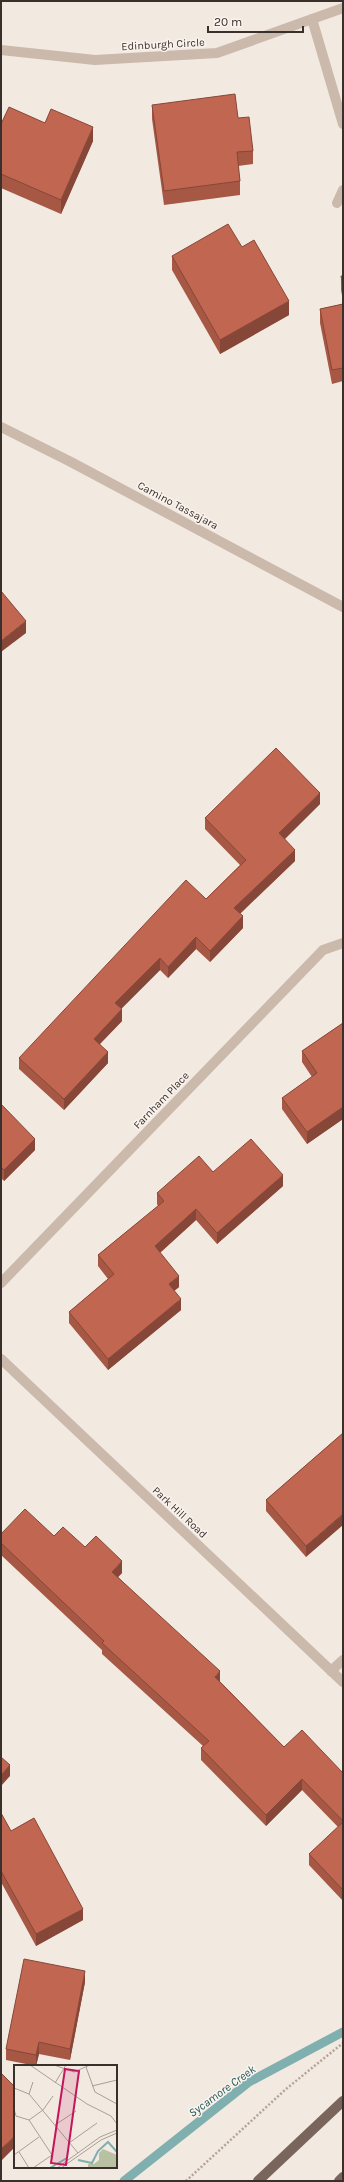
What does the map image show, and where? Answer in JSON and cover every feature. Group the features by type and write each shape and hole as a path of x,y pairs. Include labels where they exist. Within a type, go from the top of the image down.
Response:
{"main road":[{"path":"258,2181 343,2101"},
{"path":"339,2181 343,2177"}],"street":[{"name":"Edinburgh Circle","path":"1,50 95,60 217,53 343,8"},
{"path":"312,19 343,124"},
{"path":"337,203 343,190"},
{"name":"Camino Tassajara","path":"1,427 71,462 343,607"},
{"name":"Farnham Place","path":"1,1283 323,950 343,943"},
{"name":"Park Hill Road","path":"1,1359 343,1682"},
{"path":"331,1671 343,1660"}],"path":[{"path":"186,2181 286,2089 343,2043"}],"building":[{"path":"235,94 238,118 249,117 253,151 237,152 240,181 164,191 152,105"},
{"path":"9,107 45,123 51,109 93,127 61,200 1,174 1,124"},
{"path":"228,224 242,247 254,240 289,301 220,340 172,256"},
{"path":"341,276 343,276 343,287"},
{"path":"343,304 343,368 332,370 320,309"},
{"path":"1,591 26,621 1,641"},
{"path":"276,748 320,793 279,833 295,850 234,908 243,916 210,951 196,937 168,967 160,958 115,1003 122,1009 94,1039 108,1052 64,1099 19,1058 186,880 206,899 246,860 205,818"},
{"path":"343,1023 343,1107 307,1132 282,1098 317,1073 302,1051"},
{"path":"1,1104 35,1139 4,1170 1,1167"},
{"path":"251,1139 283,1175 217,1233 196,1209 155,1246 179,1276 169,1284 181,1299 108,1359 69,1312 114,1274 98,1255 164,1201 157,1193 199,1156 213,1172"},
{"path":"343,1433 343,1514 306,1546 266,1500"},
{"path":"25,1509 54,1536 63,1527 85,1547 96,1536 122,1561 112,1572 220,1671 215,1677 284,1747 302,1730 343,1773 343,1821 302,1779 266,1815 201,1748 209,1741 102,1643 104,1641 1,1543 1,1534"},
{"path":"1,1757 10,1765 1,1775"},
{"path":"1,1813 11,1831 34,1818 83,1909 36,1934 1,1871"},
{"path":"343,1822 343,1890 309,1854"},
{"path":"24,1959 85,1971 70,2049 39,2042 36,2055 6,2049"},
{"path":"1,2073 14,2086 14,2137 1,2149"}],"waterway":[{"name":"Sycamore Creek","path":"124,2181 249,2082 343,2032"}]}
